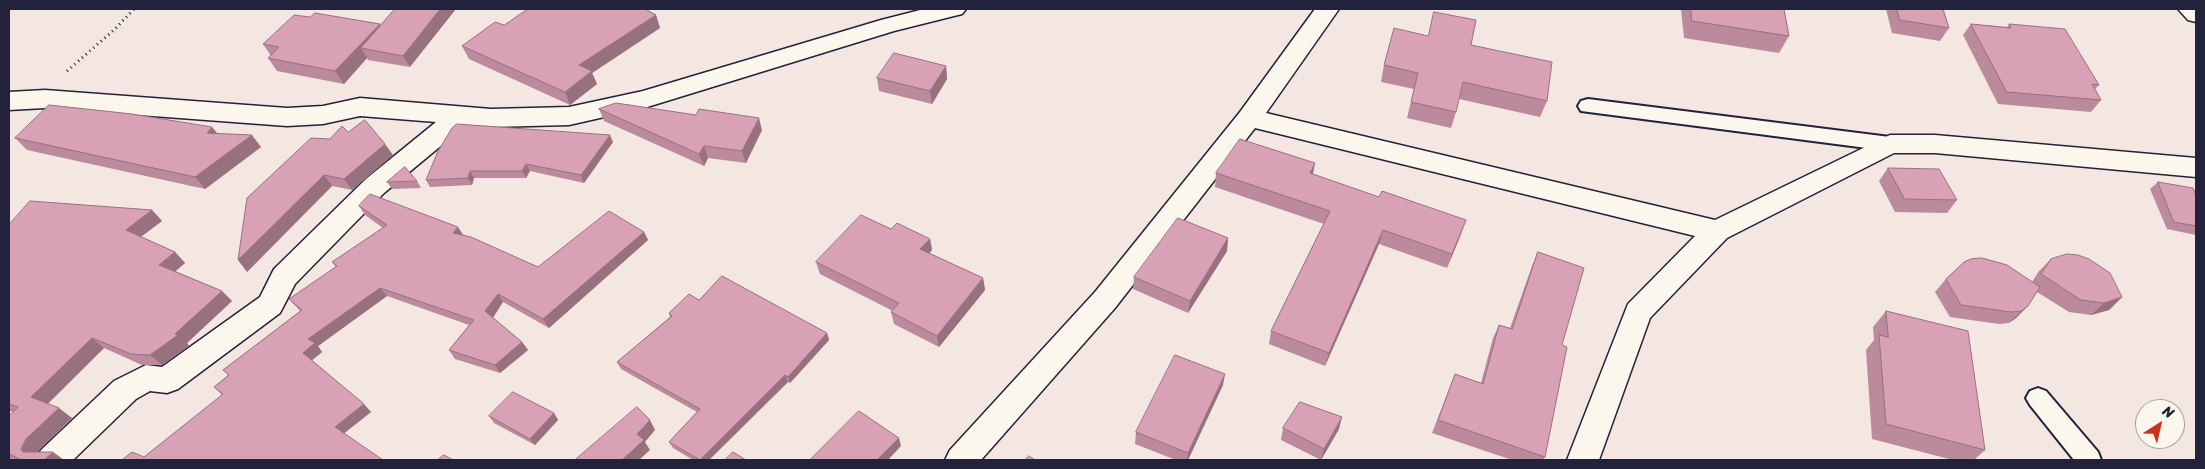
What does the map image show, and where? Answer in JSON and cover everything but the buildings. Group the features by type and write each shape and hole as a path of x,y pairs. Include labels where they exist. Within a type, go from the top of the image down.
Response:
{"main road":[{"path":"9,102 45,99 287,116 323,115 360,107 491,118 569,116 644,99 861,33 954,9"},
{"path":"961,460 1104,300 1249,118 1327,9"},
{"path":"2190,9 2196,15"},
{"path":"52,460 125,390 146,378 167,380 270,304 284,277 375,186 461,116"},
{"path":"1249,118 1717,231"},
{"path":"1583,460 1638,312 1717,231 1890,144 1935,144 2196,168"}],"lane":[{"path":"1588,106 1890,144"},
{"path":"2038,398 2089,460"}],"path":[{"path":"45,99 71,66 115,29 134,9"}]}
